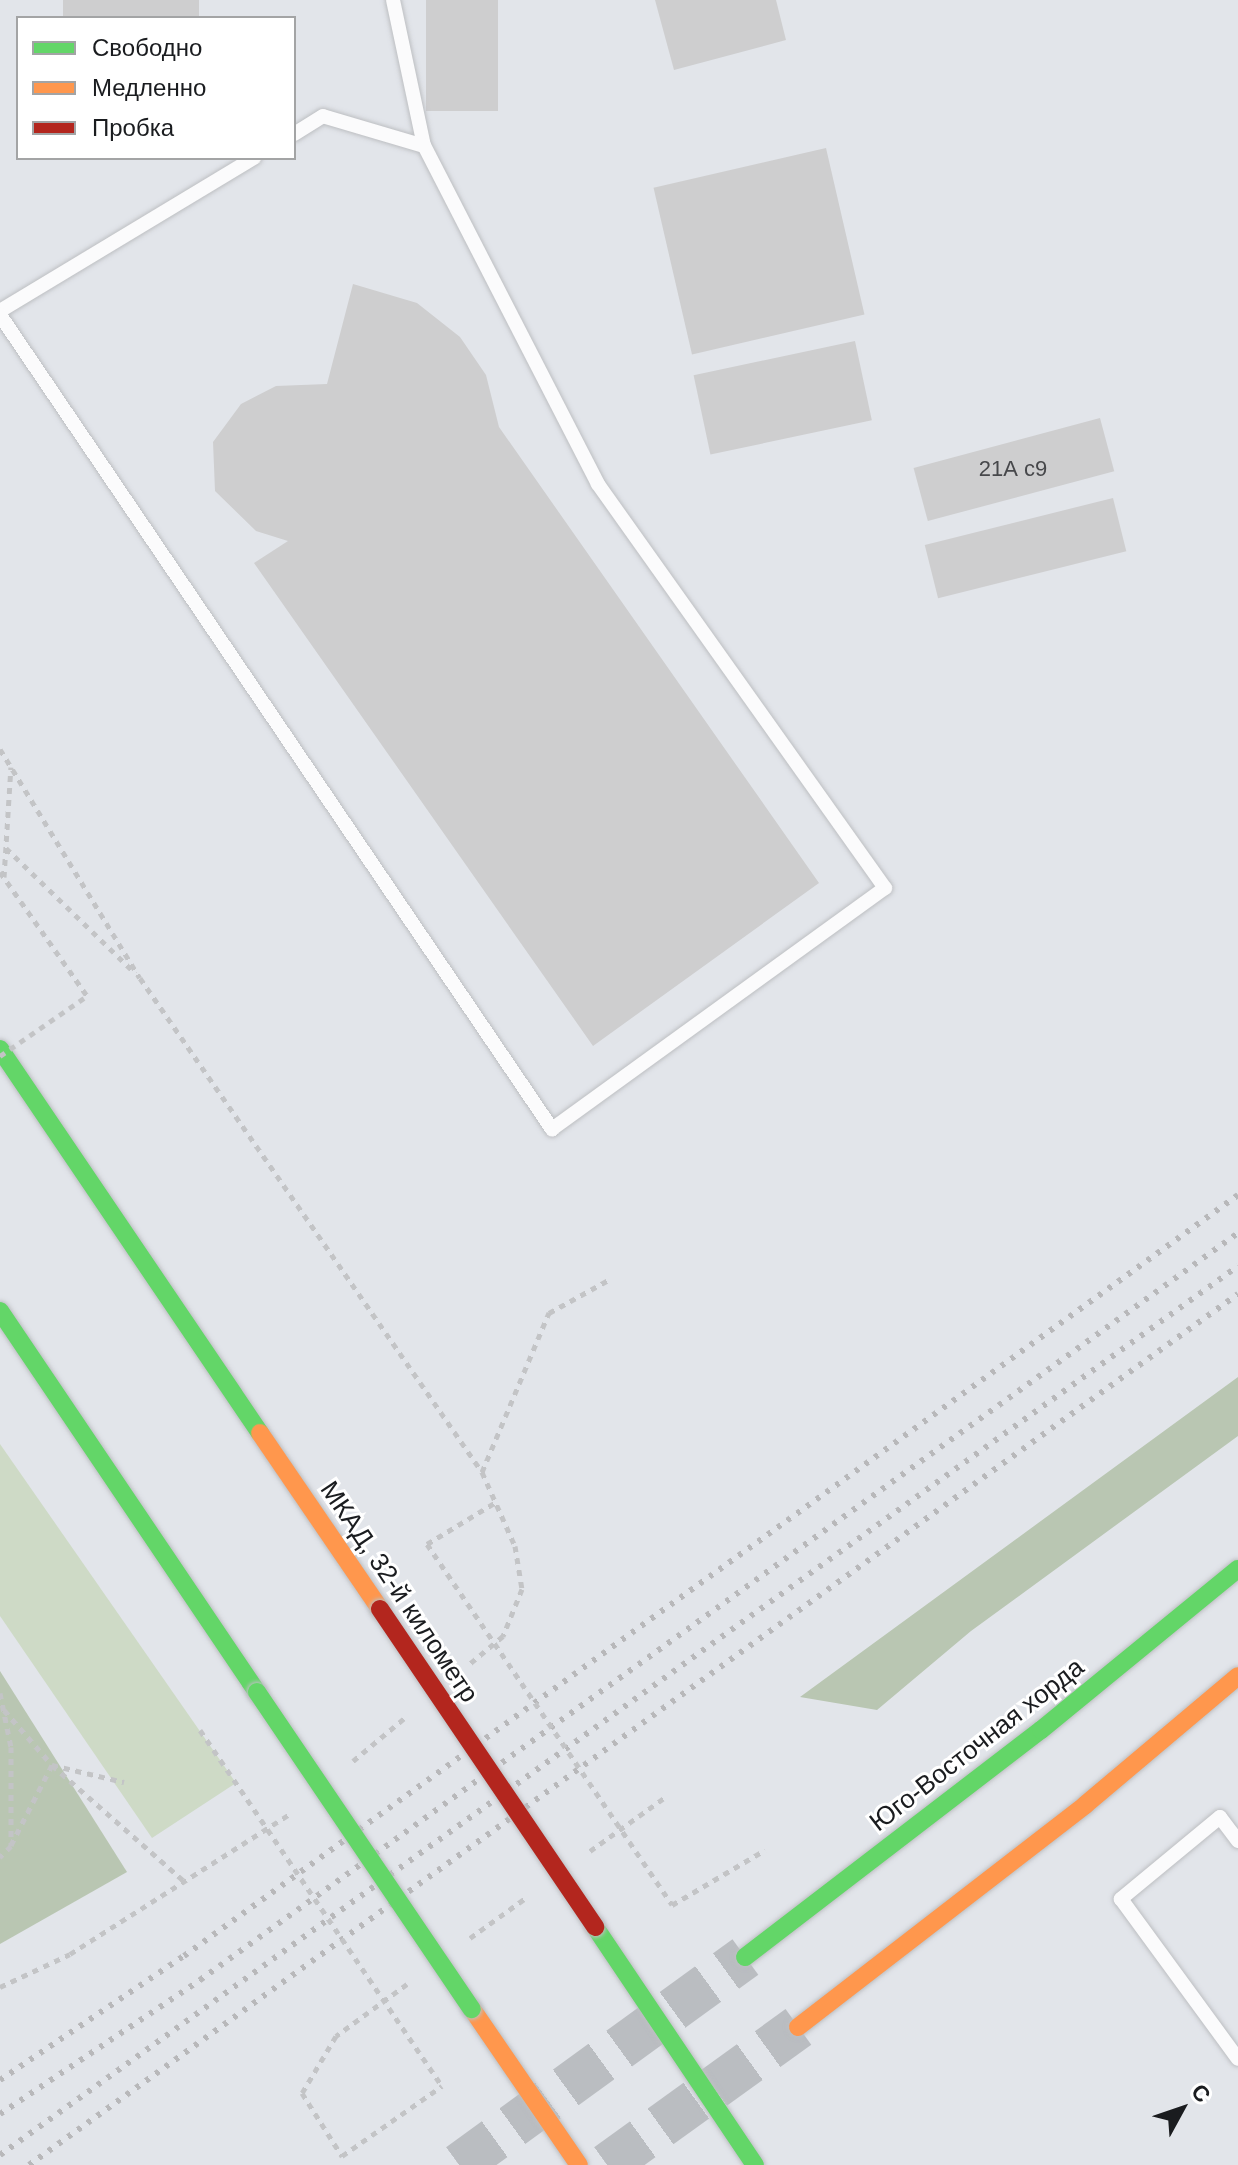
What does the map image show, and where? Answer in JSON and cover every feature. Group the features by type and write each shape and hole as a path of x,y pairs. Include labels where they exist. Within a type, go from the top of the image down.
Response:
{"main road":[{"name":"МКАД, 32-й километр","path":"0,1049 755,2165"},
{"path":"0,1311 579,2165"},
{"name":"Юго-Восточная хорда","path":"745,1957 1041,1730 1238,1569"},
{"path":"798,2027 1074,1814 1238,1676"}],"lane":[{"path":"251,160 0,313 552,1129 885,888 598,484 424,146 393,0"},
{"path":"296,133 323,116 424,146"},
{"path":"1238,1841 1220,1817 1121,1899 1238,2059"}],"path":[{"path":"0,1056 87,996 2,875 11,765"},
{"path":"6,848 140,978"},
{"path":"482,1472 549,1313 610,1279"},
{"path":"496,1502 427,1544 672,1905 765,1850"},
{"path":"0,1693 11,1747 11,1846"},
{"path":"4,1710 52,1765 185,1882"},
{"path":"200,1730 442,2086 342,2156"},
{"path":"52,1765 124,1782"},
{"path":"0,1857 11,1846 52,1765"}],"green space":[{"path":"1238,1377 1238,1436 971,1631 877,1710 800,1697"},
{"path":"0,1444 236,1783 152,1838 0,1616"},
{"path":"0,1671 127,1872 0,1944"}],"building":[{"path":"63,0 199,0 199,16 63,16"},
{"path":"426,0 498,0 498,111 426,111"},
{"path":"655,0 776,0 786,40 674,70"},
{"path":"826,148 864,315 692,354 654,188"},
{"path":"353,284 417,303 460,337 486,375 499,427 819,883 593,1046 254,563 288,541 256,531 215,491 213,442 241,404 276,386 327,384"},
{"path":"855,341 872,420 710,455 694,375"},
{"path":"1100,418 1114,471 928,521 914,468"},
{"path":"1113,498 1126,551 938,598 925,545"}],"tunnel":[{"path":"459,2165 745,1957"},
{"path":"607,2165 798,2027"}],"railway":[{"path":"0,2080 184,1956 1238,1195"},
{"path":"0,2114 200,1980 1238,1233"},
{"path":"0,2155 1238,1266"},
{"path":"29,2165 1238,1294"}],"traffic: fast":[{"path":"0,1049 260,1433"},
{"path":"0,1311 257,1692"},
{"path":"745,1957 1041,1730 1238,1569"},
{"path":"257,1692 472,2009"},
{"path":"595,1927 755,2165"}],"traffic: slow":[{"path":"260,1433 380,1609"},
{"path":"798,2027 1085,1805 1238,1676"},
{"path":"472,2009 579,2165"}],"traffic: jam":[{"path":"380,1609 595,1927"}]}
